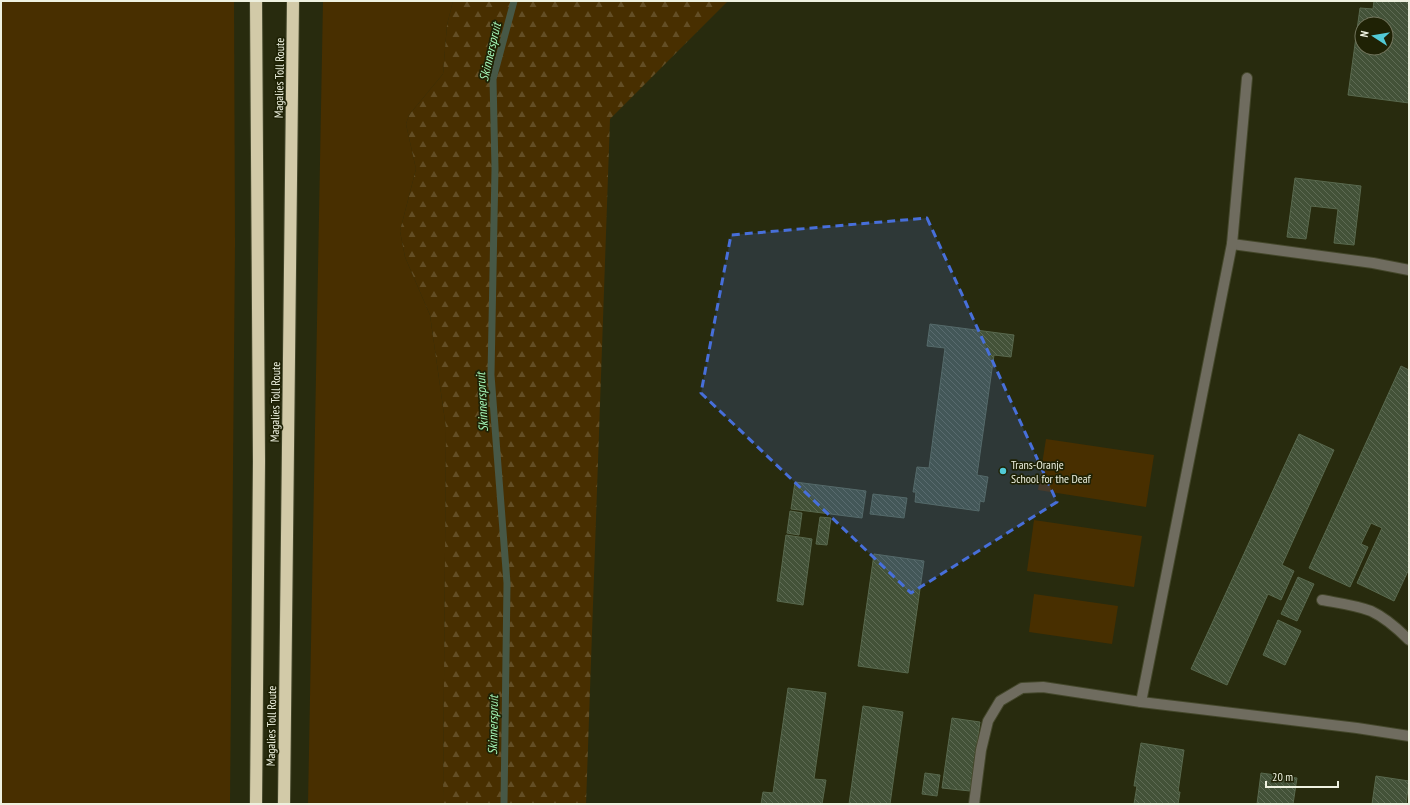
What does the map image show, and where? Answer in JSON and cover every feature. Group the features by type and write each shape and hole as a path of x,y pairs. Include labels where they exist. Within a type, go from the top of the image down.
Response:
{"highway":[{"name":"Magalies Toll Route","path":"256,1 259,468 256,804"},
{"name":"Magalies Toll Route","path":"284,804 294,1"}],"lane":[{"path":"1141,702 1232,244 1247,78"},
{"path":"1232,244 1373,263 1409,270"},
{"path":"1322,600 1348,605 1372,612 1397,628 1409,640"},
{"path":"974,804 981,750 988,721 1000,701 1022,688 1043,687 1141,702 1357,728 1409,736"}],"highlighted area":[{"path":"927,218 1057,502 911,593 701,393 731,235"}],"green space":[{"path":"1,1 234,1 235,244 230,804 1,804"},
{"path":"323,1 453,1 447,25 443,74 409,115 406,124 416,169 400,231 405,257 430,315 446,428 443,804 308,804"},
{"path":"453,1 728,1 610,119 586,804 443,804 446,428 430,315 405,257 400,231 416,169 406,124 409,115 443,74 447,25"},
{"path":"1046,439 1154,455 1146,507 1038,490"},
{"path":"1034,520 1142,536 1134,587 1027,571"},
{"path":"1034,594 1118,606 1112,644 1029,632"}],"building":[{"path":"1374,1 1409,1 1409,103 1348,95 1354,52 1354,56 1394,56 1394,16 1359,16 1360,8 1373,9"},
{"path":"1295,178 1361,186 1354,245 1334,243 1338,209 1311,206 1306,239 1287,237"},
{"path":"930,324 1014,335 1011,357 994,355 977,475 988,477 984,502 980,501 979,511 915,502 916,492 913,492 917,467 929,468 945,348 927,346"},
{"path":"1401,366 1409,370 1409,569 1394,601 1357,583 1382,528 1371,523 1361,544 1368,547 1350,587 1309,568"},
{"path":"1299,434 1334,450 1282,565 1294,571 1281,600 1268,594 1227,685 1191,669"},
{"path":"795,482 866,491 862,518 791,509"},
{"path":"873,494 907,498 904,518 870,514"},
{"path":"790,511 802,513 799,535 787,533"},
{"path":"820,517 831,518 827,545 816,544"},
{"path":"786,535 812,539 803,605 777,601"},
{"path":"874,554 924,561 908,673 858,666"},
{"path":"1298,577 1314,584 1297,621 1281,614"},
{"path":"1278,620 1301,631 1285,665 1263,655"},
{"path":"788,688 826,693 814,779 826,780 822,804 761,804 763,792 773,793"},
{"path":"863,706 903,712 890,804 849,804"},
{"path":"952,718 980,722 970,791 942,788"},
{"path":"1141,743 1184,750 1178,792 1180,792 1178,804 1134,804 1137,786 1134,786"},
{"path":"925,773 940,775 937,796 922,794"},
{"path":"1261,773 1297,778 1293,804 1257,804"},
{"path":"1376,776 1409,781 1406,804 1372,804"}],"waterway":[{"name":"Skinnerspruit","path":"504,804 507,583 491,375 495,169 493,79 514,1"}],"place":[{"name":"Trans-Oranje School for the Deaf","path":"1003,471"}]}
